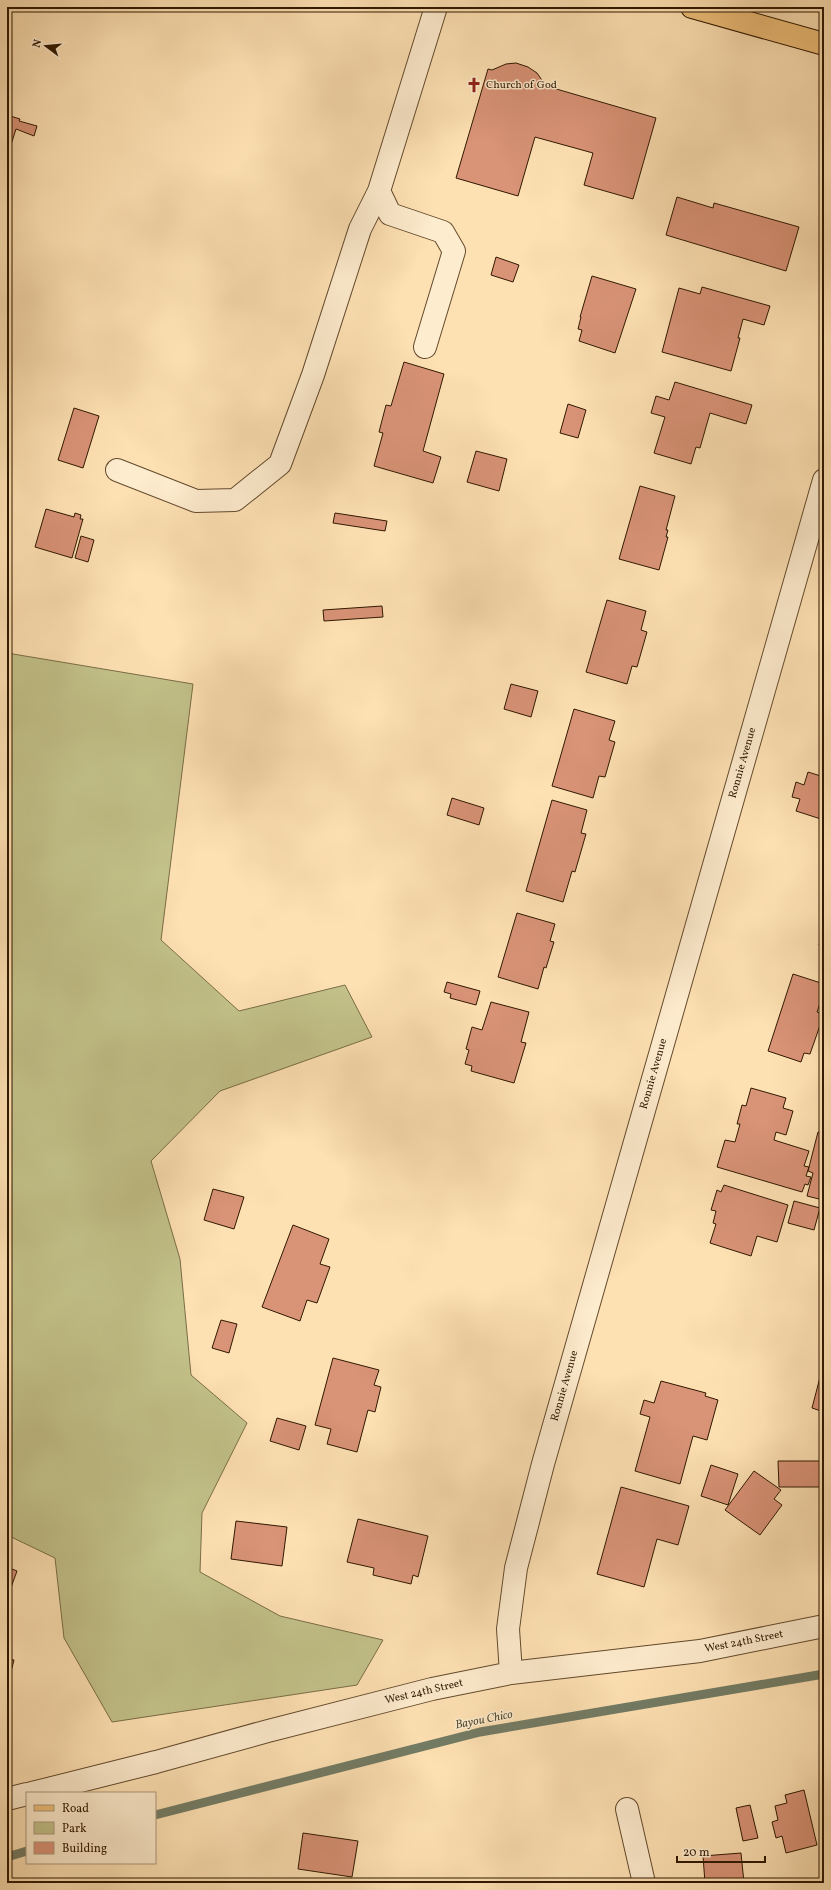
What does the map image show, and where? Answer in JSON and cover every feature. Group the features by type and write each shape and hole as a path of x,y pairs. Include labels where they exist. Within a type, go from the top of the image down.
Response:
{"main road":[{"path":"692,7 824,44"}],"street":[{"path":"117,470 196,501 235,500 280,464 313,375 360,229 379,191 436,7"},
{"path":"379,191 390,214 443,232 454,251 425,347"},
{"name":"Ronnie Avenue","path":"511,1673 508,1629 516,1568 543,1464 824,480"},
{"name":"West 24th Street","path":"36,1792 432,1689 511,1673 700,1651 824,1626"},
{"path":"7,1799 26,1794"},
{"path":"627,1809 644,1883"}],"green space":[{"path":"7,653 193,684 161,940 239,1011 345,985 372,1037 220,1091 151,1161 180,1259 191,1375 247,1423 202,1513 200,1572 280,1616 383,1640 357,1685 112,1722 64,1638 55,1558 7,1535"}],"building":[{"path":"516,63 528,67 537,73 546,86 656,118 633,199 584,185 593,153 535,137 518,196 456,178 488,69 492,70 506,64"},
{"path":"7,115 20,119 19,121 37,126 34,136 16,129 8,154"},
{"path":"677,197 713,208 714,203 799,227 786,271 666,235"},
{"path":"496,257 519,265 513,282 491,275"},
{"path":"592,276 636,289 615,353 579,341 582,330 578,329 580,317"},
{"path":"702,287 770,306 764,325 743,319 738,338 740,338 731,371 662,352 679,288 700,294"},
{"path":"404,362 444,374 423,451 441,457 433,483 374,466 383,433 379,432 386,405 391,406"},
{"path":"675,382 752,405 746,424 710,413 700,448 696,447 691,464 654,453 665,417 651,413 656,396 669,400"},
{"path":"568,404 586,410 578,438 560,433"},
{"path":"74,408 99,416 83,468 58,460"},
{"path":"476,451 507,459 499,491 467,482"},
{"path":"640,486 675,496 666,530 668,530 666,537 668,537 659,570 619,559"},
{"path":"46,509 74,517 75,513 81,515 80,519 83,519 72,558 35,547"},
{"path":"335,513 387,521 385,531 333,523"},
{"path":"81,536 94,540 88,562 75,558"},
{"path":"607,600 646,611 641,630 647,632 637,667 632,666 627,684 586,672"},
{"path":"382,606 383,617 324,621 323,610"},
{"path":"511,684 538,691 531,717 504,709"},
{"path":"574,709 615,721 609,740 615,742 605,777 599,776 593,798 552,786"},
{"path":"808,772 824,777 824,820 796,811 800,799 792,797 796,782 804,785"},
{"path":"452,798 484,808 479,825 447,815"},
{"path":"552,800 587,810 581,833 586,834 575,872 572,871 563,902 526,891"},
{"path":"517,913 555,924 550,941 554,942 546,968 544,967 538,989 498,977"},
{"path":"824,929 824,947 819,945"},
{"path":"793,974 824,984 824,992 817,1012 824,1014 810,1054 804,1053 801,1062 768,1051"},
{"path":"447,982 480,991 476,1005 450,998 451,994 444,992"},
{"path":"491,1002 529,1012 521,1042 526,1043 514,1083 471,1071 472,1066 465,1064 469,1050 466,1049 472,1027 482,1030"},
{"path":"751,1088 786,1098 783,1108 793,1111 786,1135 776,1132 774,1140 809,1151 804,1166 809,1167 806,1176 811,1177 808,1185 805,1184 802,1192 717,1167 725,1140 735,1142 740,1124 737,1124 742,1105 746,1106"},
{"path":"818,1132 824,1133 823,1200 807,1196 813,1173 808,1171"},
{"path":"724,1185 788,1205 777,1242 757,1236 751,1256 710,1243 716,1224 713,1223 716,1211 711,1210 717,1190 721,1192"},
{"path":"213,1189 244,1197 234,1229 204,1220"},
{"path":"794,1201 820,1208 814,1230 788,1223"},
{"path":"293,1225 329,1239 320,1264 330,1267 317,1303 307,1300 300,1321 262,1307"},
{"path":"221,1320 237,1324 229,1353 212,1348"},
{"path":"333,1358 379,1370 374,1385 381,1387 375,1412 368,1410 357,1452 327,1444 331,1429 315,1425"},
{"path":"824,1362 824,1412 812,1408"},
{"path":"661,1381 706,1393 705,1396 718,1400 707,1440 693,1436 680,1484 635,1471 650,1417 640,1414 644,1400 654,1403"},
{"path":"277,1418 306,1426 299,1450 270,1441"},
{"path":"778,1461 822,1461 822,1487 779,1487"},
{"path":"711,1465 738,1474 728,1505 701,1496"},
{"path":"754,1471 781,1490 774,1499 782,1505 760,1535 725,1510"},
{"path":"621,1487 689,1506 678,1545 657,1539 644,1587 597,1574"},
{"path":"358,1519 428,1536 418,1577 413,1575 411,1584 373,1575 374,1568 347,1562"},
{"path":"236,1521 287,1527 282,1566 231,1559"},
{"path":"7,1567 17,1571 9,1593 7,1592"},
{"path":"7,1659 14,1660 7,1687"},
{"path":"804,1790 817,1845 786,1853 782,1836 776,1838 772,1822 778,1820 775,1806 787,1803 785,1795"},
{"path":"750,1805 758,1838 743,1841 736,1808"},
{"path":"303,1833 358,1841 352,1877 298,1869"},
{"path":"741,1853 744,1883 705,1883 703,1856"}],"waterway":[{"name":"Bayou Chico","path":"156,1815 480,1732 824,1674"},
{"name":"Bayou Chico","path":"7,1857 26,1851"}],"place":[{"name":"Church of God","path":"474,85"}]}
